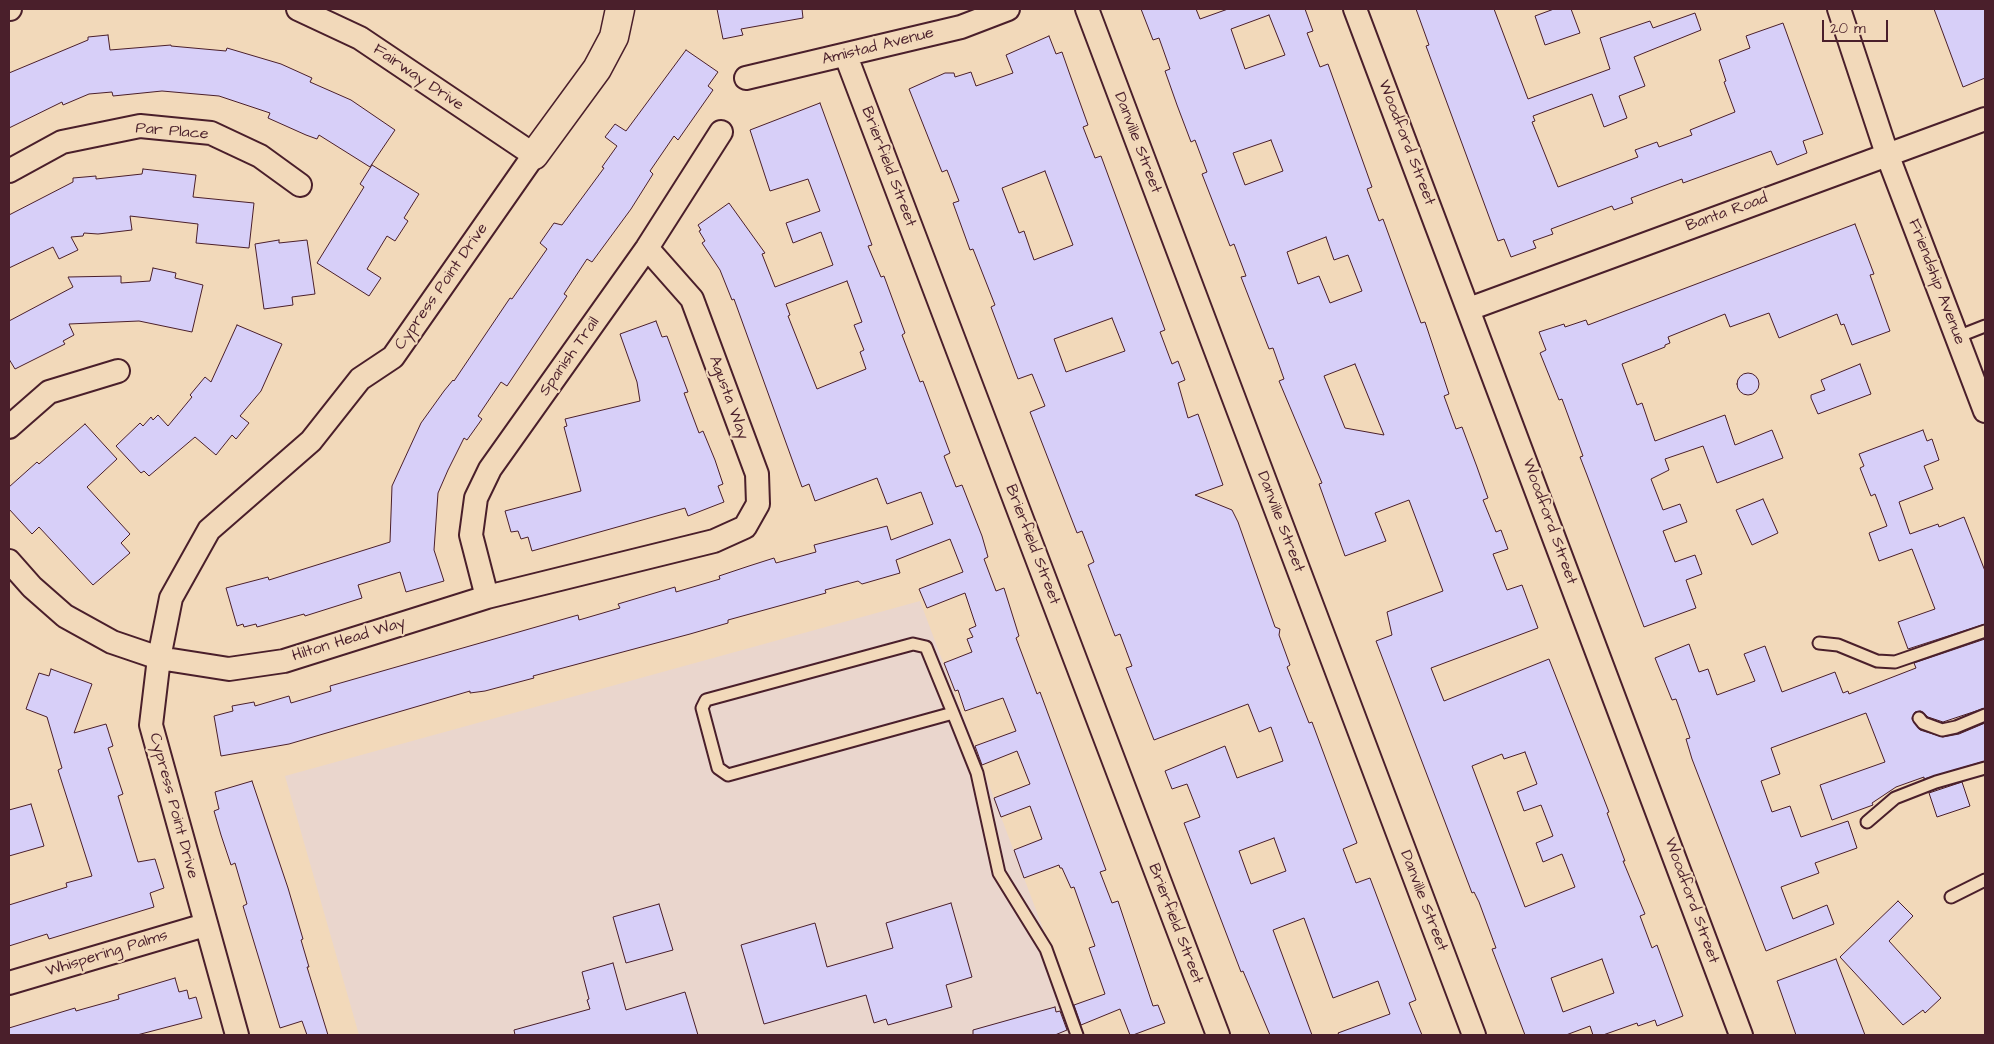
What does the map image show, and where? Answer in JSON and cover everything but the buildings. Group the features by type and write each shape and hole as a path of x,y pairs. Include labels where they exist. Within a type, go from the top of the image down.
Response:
{"street":[{"name":"Fairway Drive","path":"298,9 360,38 534,155"},
{"name":"Cypress Point Drive","path":"237,1035 151,725 159,658 171,598 208,530 311,440 360,379 393,357 534,155 597,69 614,37 620,9"},
{"name":"Amistad Avenue","path":"746,78 846,56 961,27 1008,9"},
{"name":"Danville Street","path":"1087,9 1474,1035"},
{"name":"Woodford Street","path":"1355,9 1741,1035"},
{"path":"1839,9 1887,154"},
{"name":"Brierfield Street","path":"846,56 1218,1035"},
{"name":"Banta Road","path":"1469,309 1985,119"},
{"name":"Par Place","path":"9,171 62,142 140,126 211,133 260,156 300,185"},
{"name":"Spanish Trail","path":"487,597 471,534 476,498 490,469 647,248 722,132"},
{"name":"Friendship Avenue","path":"1887,154 1985,411"},
{"name":"Agusta Way","path":"647,248 692,300 757,474 758,504 746,527 714,541"},
{"path":"9,427 49,392 118,371"},
{"name":"Hilton Head Way","path":"9,561 32,588 65,616 112,642 159,658 229,669 284,661 487,597 714,541"},
{"name":"Whispering Palms","path":"9,983 205,925"}],"lane":[{"path":"1957,337 1985,326"},
{"path":"1819,643 1838,645 1878,661 1896,662 1985,631"},
{"path":"953,713 728,775 718,768 702,708 706,700 913,644 926,647 953,713 977,773 999,873 1046,949 1078,1035"},
{"path":"1920,718 1923,723 1942,730 1956,727 1985,715"},
{"path":"1867,822 1895,798 1936,782 1985,768"},
{"path":"1951,897 1985,880"}],"shaded area":[{"path":"920,601 1083,1035 359,1035 285,776"}]}
